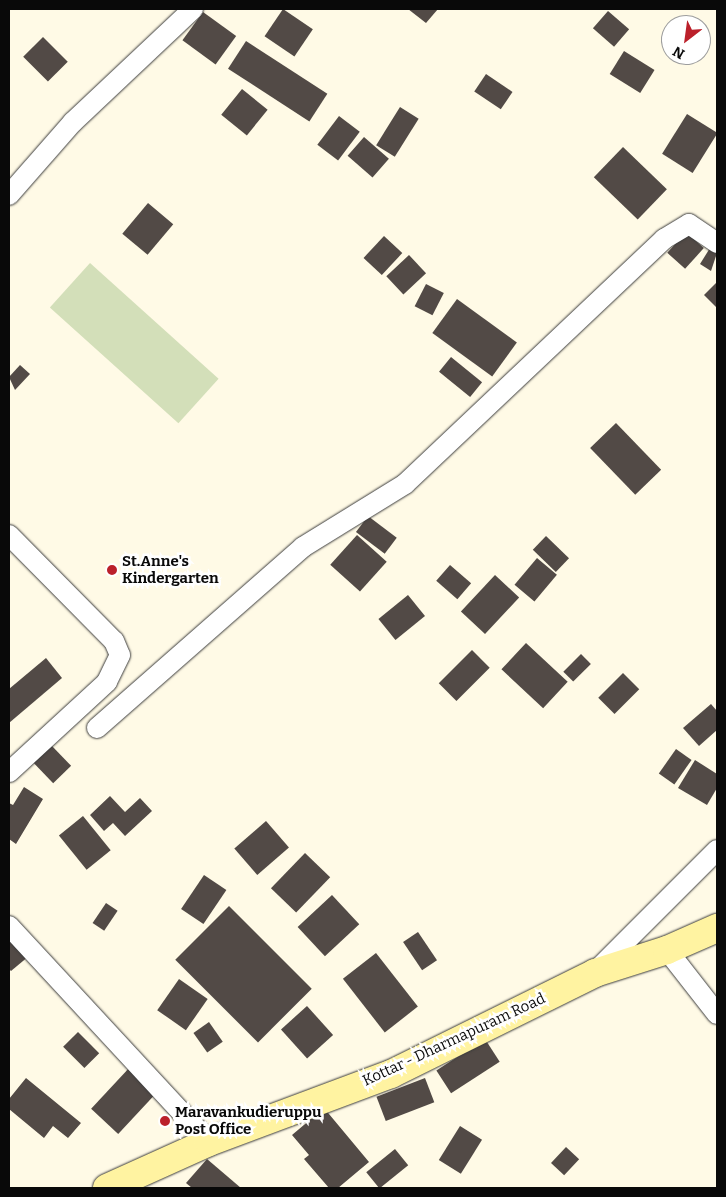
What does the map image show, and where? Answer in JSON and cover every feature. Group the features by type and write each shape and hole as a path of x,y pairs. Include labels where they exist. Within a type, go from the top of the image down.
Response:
{"main road":[{"name":"Kottar - Dharmapuram Road","path":"107,1188 209,1142 391,1074 595,973 667,950 717,928"}],"street":[{"path":"9,195 73,122 193,9"},
{"path":"98,728 303,547 405,484 664,239 689,224 717,243"},
{"path":"9,536 114,641 120,655 107,682 9,772"},
{"path":"595,973 717,850"},
{"path":"9,926 209,1142"},
{"path":"667,950 717,1014"}],"green space":[{"path":"90,263 219,379 178,423 50,308"}],"building":[{"path":"283,9 313,29 294,56 265,36"},
{"path":"408,9 438,9 426,23"},
{"path":"608,11 629,29 614,47 593,28"},
{"path":"203,12 236,36 216,64 182,40"},
{"path":"43,37 68,62 48,82 23,57"},
{"path":"246,41 327,94 309,122 228,69"},
{"path":"624,51 655,70 640,93 610,74"},
{"path":"486,74 513,92 501,109 474,91"},
{"path":"242,89 268,110 247,135 221,115"},
{"path":"400,107 419,119 395,157 376,145"},
{"path":"687,114 717,133 693,173 662,154"},
{"path":"339,116 360,132 338,160 317,145"},
{"path":"364,137 389,159 373,178 348,156"},
{"path":"623,147 667,189 638,220 594,177"},
{"path":"148,203 173,224 148,255 122,234"},
{"path":"686,232 704,248 685,269 667,253"},
{"path":"384,236 402,253 382,275 364,258"},
{"path":"710,248 717,253 711,271 700,264"},
{"path":"409,255 426,273 403,294 386,276"},
{"path":"717,282 717,308 704,295"},
{"path":"426,284 444,293 432,315 415,306"},
{"path":"457,299 517,342 492,376 432,333"},
{"path":"451,357 482,382 470,397 439,372"},
{"path":"20,365 30,374 15,390 9,377"},
{"path":"616,423 661,470 635,495 590,448"},
{"path":"368,516 397,538 385,554 356,532"},
{"path":"357,535 387,562 360,591 330,565"},
{"path":"546,536 569,558 556,572 533,550"},
{"path":"537,558 557,575 534,602 515,585"},
{"path":"450,565 471,583 457,599 436,581"},
{"path":"495,575 519,598 485,634 461,612"},
{"path":"408,595 425,616 395,640 378,619"},
{"path":"526,643 568,682 543,708 501,669"},
{"path":"472,650 490,668 456,701 439,683"},
{"path":"581,654 591,664 573,682 563,672"},
{"path":"46,658 62,678 9,723 9,689"},
{"path":"623,673 639,689 615,714 598,698"},
{"path":"711,704 717,711 717,730 699,746 683,728"},
{"path":"51,745 71,766 53,783 33,762"},
{"path":"676,749 692,760 674,784 659,774"},
{"path":"695,760 717,774 717,788 707,805 678,788"},
{"path":"24,787 43,799 16,844 9,839 9,803 13,805"},
{"path":"110,796 125,812 140,798 152,811 125,836 113,823 104,831 90,815"},
{"path":"83,816 111,850 87,870 59,836"},
{"path":"266,821 289,847 257,875 234,849"},
{"path":"305,853 330,877 296,913 271,888"},
{"path":"204,875 226,890 203,924 181,909"},
{"path":"332,895 359,924 325,956 298,927"},
{"path":"106,903 118,911 104,931 93,923"},
{"path":"229,906 312,989 258,1042 175,960"},
{"path":"9,932 29,956 11,971 9,969"},
{"path":"418,932 437,960 422,970 403,942"},
{"path":"376,953 418,1007 385,1032 343,979"},
{"path":"179,979 208,999 186,1030 157,1010"},
{"path":"307,1006 333,1035 307,1058 281,1029"},
{"path":"209,1022 223,1042 207,1053 193,1033"},
{"path":"78,1032 99,1053 84,1068 63,1047"},
{"path":"485,1039 500,1062 451,1093 436,1071"},
{"path":"130,1067 157,1092 118,1134 91,1109"},
{"path":"26,1078 81,1123 68,1138 53,1126 44,1138 9,1109 9,1099"},
{"path":"425,1078 434,1102 386,1121 376,1097"},
{"path":"324,1108 369,1162 338,1188 329,1188 304,1159 309,1155 292,1135"},
{"path":"460,1126 482,1140 461,1174 439,1160"},
{"path":"566,1147 579,1159 564,1175 551,1163"},
{"path":"395,1149 408,1165 380,1188 366,1172"},
{"path":"207,1159 241,1188 192,1188 186,1183"}],"place":[{"name":"St.Anne's Kindergarten","path":"112,570"},
{"name":"Maravankudieruppu Post Office","path":"165,1121"}]}
